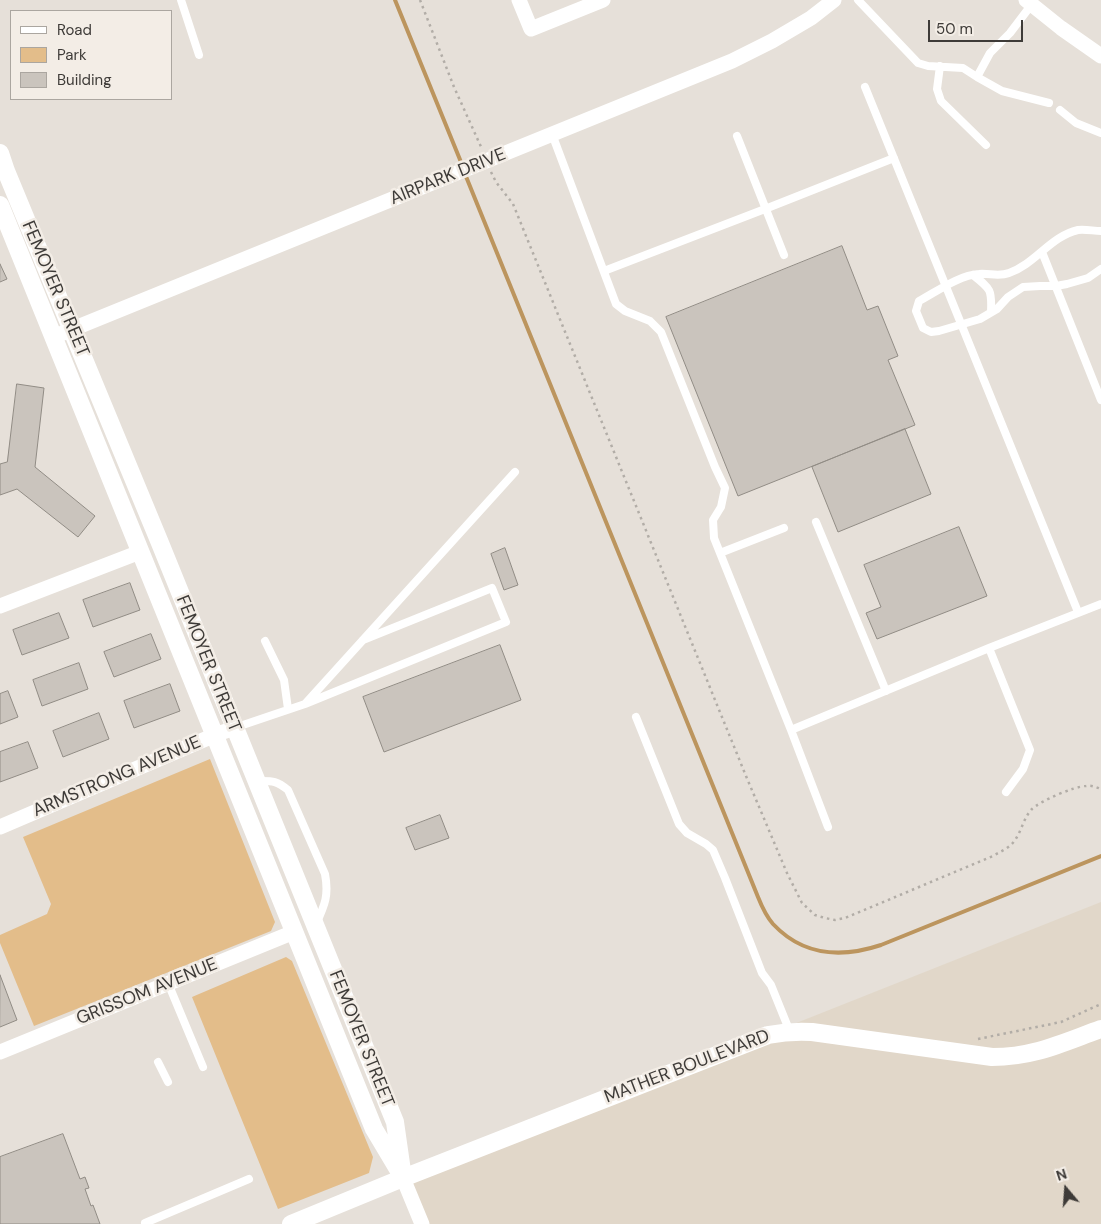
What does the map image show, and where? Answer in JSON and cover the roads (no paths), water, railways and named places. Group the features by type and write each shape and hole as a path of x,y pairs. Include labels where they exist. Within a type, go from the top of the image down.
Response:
{"street":[{"path":"519,0 531,29 603,0"},
{"name":"AIRPARK DRIVE","path":"53,337 732,61 788,32 811,18 834,0"},
{"path":"1029,2 1061,28 1101,56"},
{"name":"FEMOYER STREET","path":"0,153 395,1122 403,1178"},
{"name":"FEMOYER STREET","path":"0,205 374,1129 403,1178 422,1224"},
{"path":"0,606 140,552"},
{"name":"ARMSTRONG AVENUE","path":"0,827 234,728"},
{"path":"264,859 288,887 298,917 303,925 308,928 315,926"},
{"name":"GRISSOM AVENUE","path":"0,1052 294,932"},
{"name":"MATHER BOULEVARD","path":"291,1224 403,1178 768,1035 812,1032 1008,1057 1046,1050 1101,1029"}],"lane":[{"path":"181,0 198,55"},
{"path":"858,0 918,63 928,66 963,68 1002,91 1049,103"},
{"path":"977,77 990,53 1010,34 1029,2"},
{"path":"940,66 937,89 941,101 986,146"},
{"path":"865,87 1078,612"},
{"path":"1060,110 1076,123 1101,133"},
{"path":"552,134 616,304 625,311 650,321 661,332 714,467 725,488 721,507 712,520 714,538 828,827"},
{"path":"737,136 784,255"},
{"path":"604,271 894,158"},
{"path":"1101,231 1079,230 1064,235 1008,274 978,274 956,280 919,301 916,311 923,328 931,332 980,319 997,309 1008,297 1023,287 1056,286 1088,278 1101,269"},
{"path":"1042,252 1101,400"},
{"path":"973,275 988,286 992,296 991,312"},
{"path":"305,704 515,472"},
{"path":"816,522 886,691"},
{"path":"720,553 784,528"},
{"path":"234,728 305,704 506,622 492,588 363,640"},
{"path":"791,730 1101,604"},
{"path":"265,641 284,680 288,710"},
{"path":"989,648 1030,750 1023,769 1006,792"},
{"path":"636,717 679,824 687,833 713,850 762,973 771,985 790,1032"},
{"path":"257,781 275,781 288,790 325,874 327,886 325,906 315,926"},
{"path":"168,983 203,1067"},
{"path":"158,1062 168,1082"},
{"path":"145,1223 249,1179"}],"waterway":[{"path":"395,0 463,167"},
{"path":"465,174 760,901 766,915 773,924 797,943 810,948 838,953 852,952 881,945 1101,856"}]}
